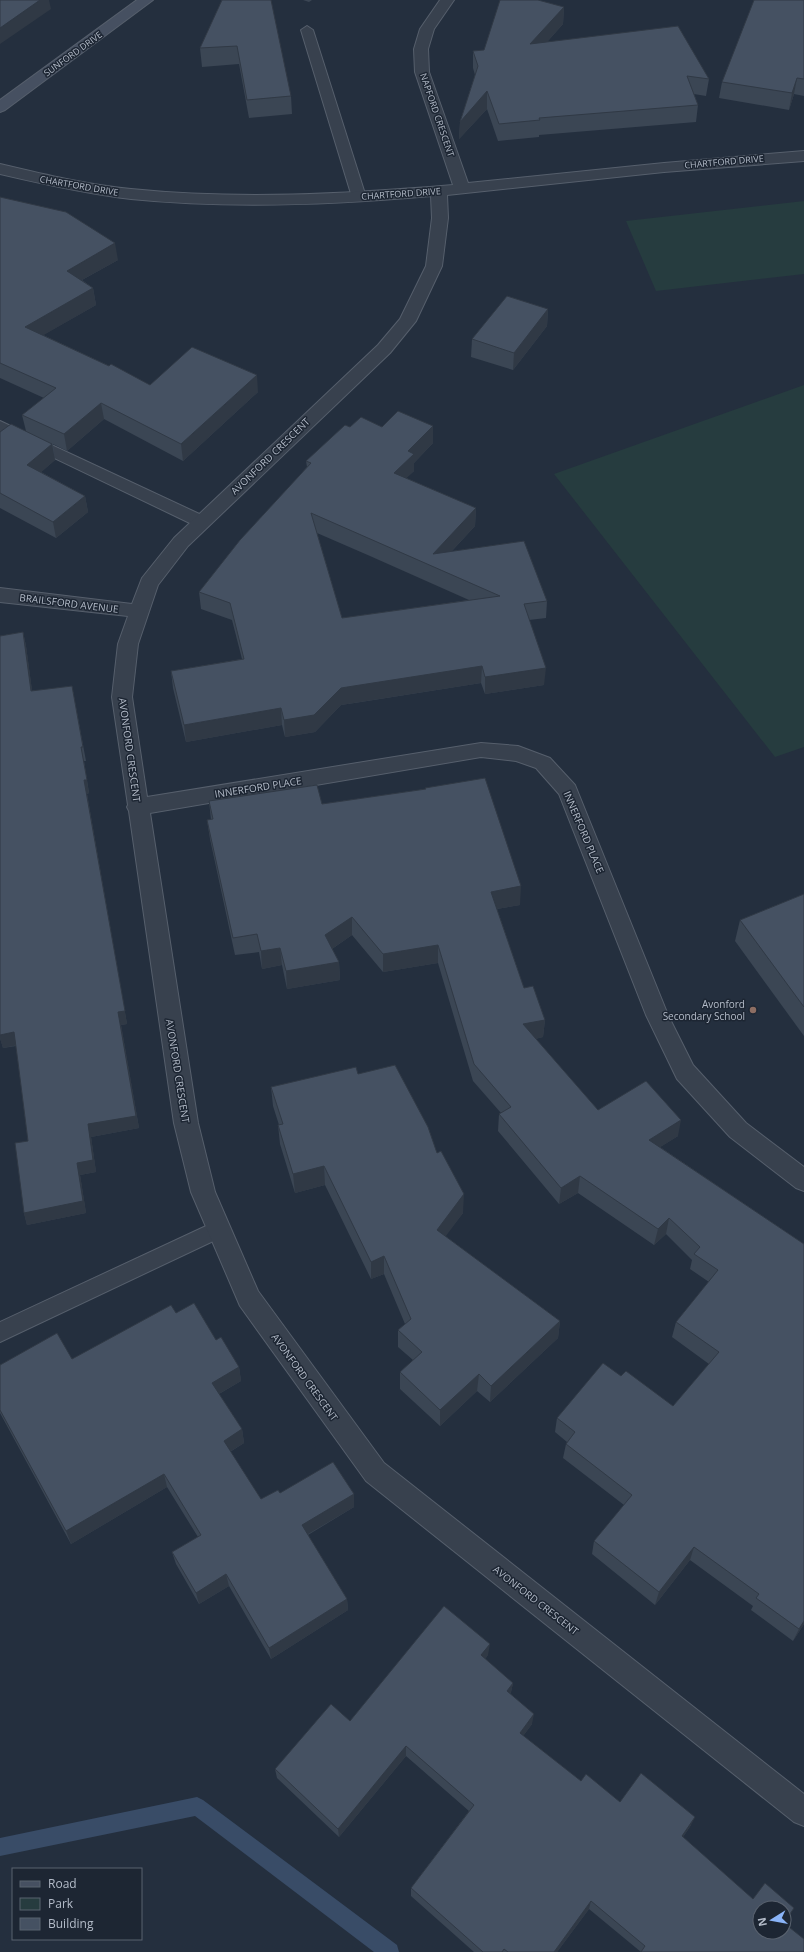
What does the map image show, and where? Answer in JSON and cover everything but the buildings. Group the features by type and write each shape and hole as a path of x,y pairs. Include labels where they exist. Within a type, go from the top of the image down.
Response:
{"street":[{"name":"SUNFORD DRIVE","path":"0,107 145,0"},
{"name":"NAPFORD CRESCENT","path":"447,0 427,29 421,49 422,72 462,189"},
{"name":"CHARTFORD DRIVE","path":"0,169 63,184 149,197 245,202 295,201 439,191 702,163 804,156"},
{"name":"AVONFORD CRESCENT","path":"439,191 440,218 434,266 408,321 384,349 339,390 181,542 148,583 128,644 122,697 137,807 186,1122 204,1192 249,1298 293,1362 375,1472 804,1812"},
{"name":"BRAILSFORD AVENUE","path":"0,595 139,611"},
{"name":"INNERFORD PLACE","path":"137,807 481,750 518,754 543,763 568,790 657,1015 685,1072 738,1130 804,1181"}],"lane":[{"path":"307,30 358,197"},
{"path":"0,426 202,522"},
{"path":"0,1332 219,1229"}],"green space":[{"path":"804,201 804,274 656,291 626,221"},
{"path":"804,385 804,747 775,757 554,474"}],"waterway":[{"path":"0,1847 197,1806 390,1952"}],"place":[{"name":"Avonford Secondary School","path":"753,1010"}]}
